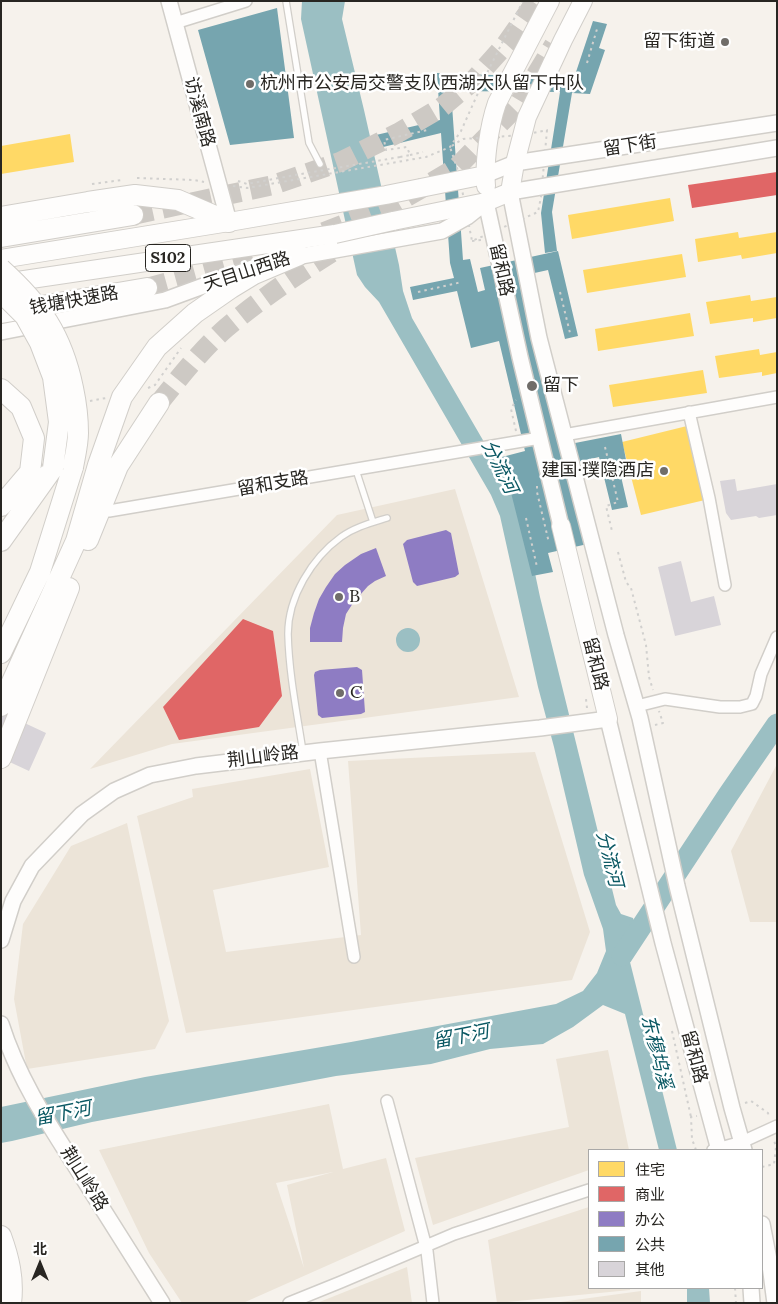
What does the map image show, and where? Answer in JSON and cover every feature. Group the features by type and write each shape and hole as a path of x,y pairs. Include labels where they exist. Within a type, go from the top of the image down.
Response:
{"highway":[{"path":"1,217 135,195 178,200 229,222"},
{"path":"1,237 133,215"},
{"path":"1,706 76,541 98,465 122,397 157,347 196,313 254,274 299,255"},
{"path":"1,269 30,298 48,322 61,345 69,368 76,399 78,433 73,467 40,572 1,653"},
{"name":"钱塘快速路","path":"1,313 147,288"},
{"path":"1,292 25,316 40,343 52,377 59,422 52,468 1,541"},
{"path":"1,389 21,407 34,438 30,472 1,506"},
{"path":"1,758 118,466 152,396"},
{"path":"1,1236 8,1254 11,1272 13,1290 11,1303"}],"main road":[{"name":"访溪南路","path":"169,1 229,222"},
{"name":"留和路","path":"550,1 497,103 491,120 485,175 486,202 520,357 656,917 717,1149"},
{"path":"510,192 515,163 527,117 583,1"},
{"name":"留下街","path":"485,175 515,163 777,123"},
{"name":"留下街","path":"510,192 777,148"},
{"name":"S102","path":"1,259 386,195 485,175"},
{"name":"留和路","path":"510,192 539,338 636,706 672,867 732,1108 744,1146"},
{"name":"天目山西路","path":"1,332 165,300 249,269 299,255 393,221 486,202 510,192"},
{"name":"天目山西路","path":"1,284 338,241 400,237 442,231 467,217 486,202"},
{"name":"荆山岭路","path":"1,940 13,901 32,866 82,814 114,791 150,775 196,766 608,719"},
{"name":"荆山岭路","path":"1,1024 25,1084 162,1303"},
{"path":"763,1230 775,1303"},
{"path":"751,1289 752,1303"}],"street":[{"path":"175,23 246,1"},
{"path":"564,435 777,397"},
{"path":"689,412 710,498 725,585"},
{"name":"留和支路","path":"109,511 540,438"},
{"path":"636,706 665,699 720,707 740,707 752,704 756,696 761,674 777,637"},
{"path":"320,751 354,957"},
{"path":"387,1101 426,1246 433,1303"},
{"path":"724,1149 744,1146 777,1126"},
{"path":"289,1303 454,1234 588,1190"}],"lane":[{"path":"286,1 309,143 320,164"},
{"path":"356,470 373,522"},
{"path":"304,753 293,688 288,634 290,617 296,596 305,577 321,555 341,537 360,526 387,518"}],"path":[{"path":"329,174 426,157 450,147 461,131 523,1"},
{"path":"587,63 598,29"},
{"path":"410,155 407,147 386,150 384,140 427,130"},
{"path":"238,181 247,184 423,152"},
{"path":"418,292 462,282"},
{"path":"560,292 570,333"},
{"path":"152,396 155,385 182,347"},
{"path":"606,447 618,502 606,506 612,531"},
{"path":"526,518 537,567"},
{"path":"618,552 626,582 631,588 646,645 649,677 654,697"},
{"path":"692,1139 696,1149"},
{"path":"735,1289 736,1303"}],"shaded area":[{"path":"455,489 519,697 172,744 90,769 337,515"},
{"path":"535,752 590,932 572,980 186,1033 137,816 193,797 192,789 310,769 329,867 213,890 226,952 361,935 348,761"},
{"path":"777,764 777,922 750,922 731,851"},
{"path":"127,823 169,1021 155,1049 27,1069 14,999 23,924 71,846"},
{"path":"608,1050 629,1149 588,1149 588,1170 433,1225 415,1158 569,1127 556,1059"},
{"path":"329,1104 343,1169 386,1158 405,1231 243,1303 182,1303 149,1253 99,1150","holes":["333,1172 287,1185 304,1268 276,1183"]},
{"path":"588,1207 588,1289 630,1290 497,1303 488,1240"},
{"path":"407,1267 412,1303 317,1303"},
{"path":"641,1291 641,1303 553,1303"}],"water":[{"path":"302,1 345,1 342,19 399,265 403,291 412,318 516,497 525,526 540,597 616,905 621,914 633,918 641,940 630,962 677,1149 659,1149 625,1014 603,1005 573,1027 543,1044 490,1049 431,1064 336,1076 92,1122 1,1143 1,1107 145,1077 351,1042 556,1004 583,991 597,973 606,951 603,929 584,875 538,687 500,516 491,495 379,302 357,275 301,19"},
{"path":"408,628 416,632 420,640 416,648 408,652 400,648 396,640 400,632"},
{"path":"687,1289 709,1289 710,1303 687,1303"}],"building: 住宅":[{"path":"70,134 74,162 1,174 1,146"},
{"path":"670,198 674,221 572,239 568,215"},
{"path":"738,232 739,238 777,232 777,253 742,259 741,255 698,262 695,239"},
{"path":"682,254 686,277 587,293 583,270"},
{"path":"750,295 751,301 777,297 777,318 753,322 753,318 710,324 706,302"},
{"path":"690,313 694,336 598,351 595,329"},
{"path":"759,349 760,355 777,352 777,373 762,376 762,372 719,378 715,356"},
{"path":"703,370 707,393 613,407 609,385"},
{"name":"建国·璞隐酒店","path":"687,426 705,500 641,515 622,442"}],"building: 商业":[{"path":"777,172 777,195 692,208 688,185"},
{"path":"243,619 273,631 282,696 259,727 179,740 163,707"}],"building: 办公":[{"path":"446,530 451,533 459,574 455,577 417,586 413,582 403,544 407,540"},
{"name":"B","path":"376,548 386,576 368,586 353,603 346,614 342,642 310,642 310,628 319,599 335,574 361,554"},
{"name":"C","path":"357,667 362,670 365,712 322,718 318,715 315,672"}],"building: 公共":[{"name":"杭州市公安局交警支队西湖大队留下中队","path":"277,8 294,138 230,145 198,30"},
{"name":"留下","path":"593,21 607,24 599,48 605,50 590,94 572,93 552,212 557,251 545,253 541,213 560,92 451,91 463,260 470,259 478,292 485,290 480,268 558,251 578,336 565,339 548,270 530,274 570,444 621,434 628,470 620,472 628,507 612,510 599,457 574,463 592,543 548,553 553,572 532,576 502,457 525,451 499,341 471,348 457,291 413,300 410,287 454,278 450,263 441,133 379,148 376,135 440,120 437,73 574,78"}],"building: 其他":[{"path":"735,479 737,491 777,484 777,515 731,520 726,513 720,481"},
{"path":"681,561 691,602 714,596 721,625 675,636 658,567"},
{"path":"1,712 46,733 29,771 1,758"}],"waterway":[{"name":"留下河","path":"622,956 777,724"}],"tunnel":[{"path":"133,215 273,185 340,162 398,133 442,107 472,82 506,44 536,1"},
{"path":"324,232 393,205 456,168 518,105 554,45"},
{"path":"147,288 234,264 289,245"},
{"path":"159,403 199,355 226,328 283,285 342,246"}],"place":[{"name":"留下街道","path":"725,42"},
{"name":"杭州市公安局交警支队西湖大队留下中队","path":"250,84"},
{"name":"留下","path":"532,386"},
{"name":"建国·璞隐酒店","path":"664,471"},
{"name":"B","path":"339,597"},
{"name":"C","path":"340,693"}],"water label":[{"name":"分流河","path":"499,467"},
{"name":"分流河","path":"609,859"},
{"name":"东穆坞溪","path":"656,1052"}]}
